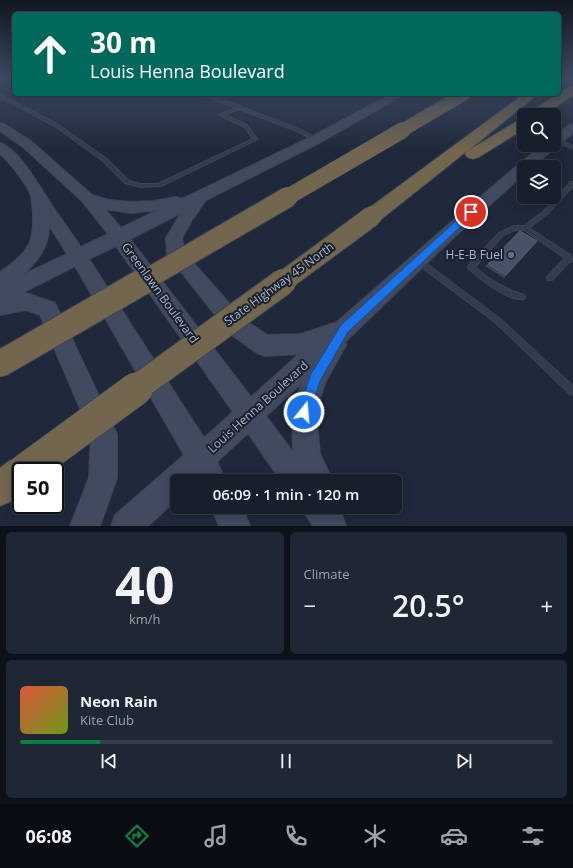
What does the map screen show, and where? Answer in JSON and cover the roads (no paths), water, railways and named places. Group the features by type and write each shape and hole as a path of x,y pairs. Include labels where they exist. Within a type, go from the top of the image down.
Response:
{"highway":[{"path":"400,132 442,102"},
{"path":"0,364 451,102"},
{"name":"State Highway 45 North","path":"36,462 372,216 522,102"},
{"path":"546,108 556,102"},
{"path":"372,216 517,127"}],"main road":[{"path":"0,295 317,139 386,102"},
{"name":"Greenlawn Boulevard","path":"0,126 27,144 87,198 119,237 293,474"},
{"name":"Louis Henna Boulevard","path":"561,137 573,126"},
{"path":"0,138 15,139 27,144"},
{"path":"0,147 27,175 38,197 79,257 207,470"},
{"name":"Louis Henna Boulevard","path":"126,526 207,470 250,415 417,261 504,183 543,152"},
{"path":"87,198 100,204 132,208 154,207 202,196"},
{"path":"202,196 186,217 174,238 176,254 237,327 265,346 301,344 344,328"},
{"path":"0,282 18,270 32,255 41,235 38,197"},
{"path":"0,306 26,301 48,309 104,434 103,478 85,526"},
{"path":"316,474 307,456 304,412 315,378 344,328"},
{"path":"229,514 235,526"},
{"path":"322,514 331,526"},
{"path":"335,514 341,526"}],"lane":[{"path":"11,102 56,125 105,160 126,182 140,186 159,185 255,139 246,126 221,115 240,107"},
{"path":"224,102 317,139"},
{"path":"561,145 573,148"},
{"path":"525,228 545,213 573,183"},
{"path":"522,297 510,294 483,280 471,267 501,234 514,228 525,228 571,259 550,278"},
{"path":"417,261 497,320 573,391"}],"place":[{"name":"H-E-B Fuel","path":"511,255"}]}
